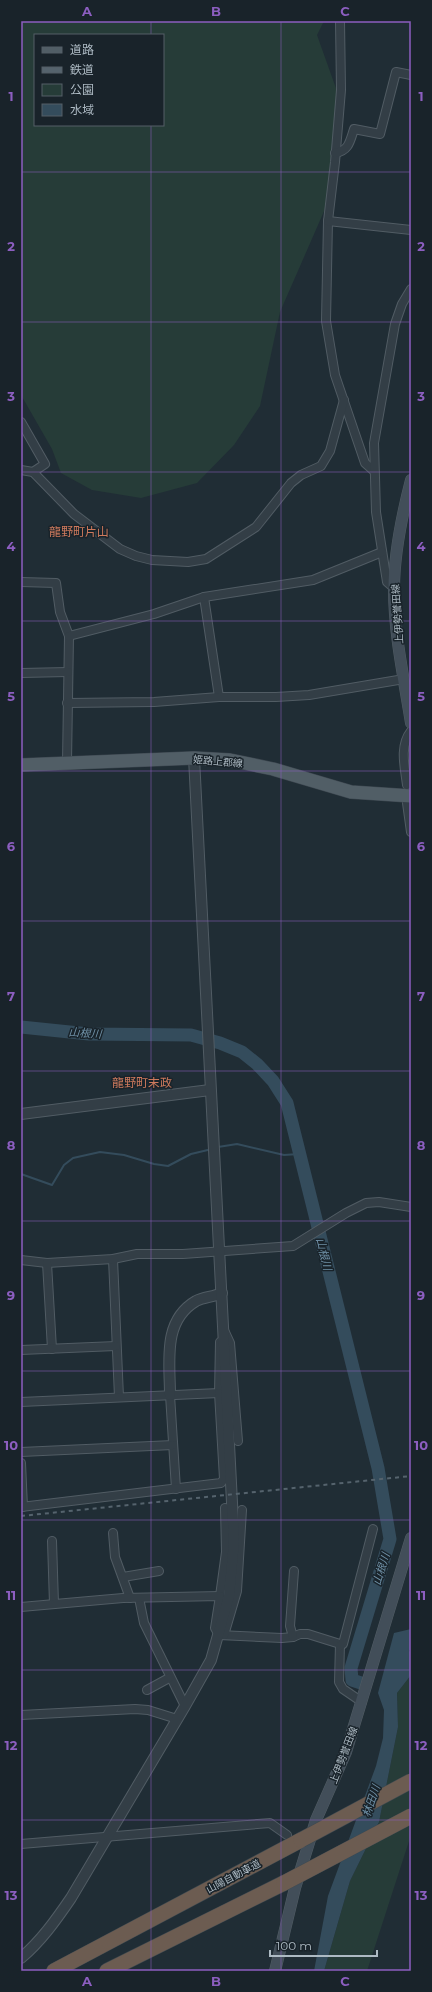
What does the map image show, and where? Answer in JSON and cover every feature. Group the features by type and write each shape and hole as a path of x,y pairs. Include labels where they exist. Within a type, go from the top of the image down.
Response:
{"highway":[{"name":"山陽自動車道","path":"54,1971 411,1781"},
{"path":"107,1971 284,1883 411,1816"}],"main road":[{"name":"上伊勢誉田線","path":"411,480 400,530 394,588 396,620 411,724"},
{"name":"姫路上郡線","path":"21,765 194,758 230,760 273,769 351,792 408,795"},
{"name":"上伊勢誉田線","path":"275,1971 295,1888 316,1820 346,1752 411,1538"}],"street":[{"path":"340,21 341,90 328,221 326,321 335,375 365,463 374,472"},
{"path":"335,153 343,152 349,145 354,129 380,134 396,72 411,74"},
{"path":"328,221 411,230"},
{"path":"394,588 387,582 376,512 374,443 395,324 402,304 411,289"},
{"path":"21,470 33,472 74,514 120,549 136,556 152,560 188,562 206,559 256,527 291,483 301,475 321,466 330,451 344,400"},
{"path":"21,422 45,464 33,472"},
{"path":"69,636 154,614 204,597 313,580 382,552"},
{"path":"21,582 56,583 60,612 69,636 67,762"},
{"path":"204,597 219,697"},
{"path":"21,673 68,672"},
{"path":"67,702 154,702 219,697 276,697 309,695 404,679"},
{"path":"411,731 407,736 404,755 411,832"},
{"path":"194,758 234,1542 229,1596 221,1635"},
{"path":"21,1114 210,1090"},
{"path":"21,1260 47,1263 113,1259 137,1254 183,1254 293,1246 346,1213 366,1203 379,1202 411,1207"},
{"path":"113,1259 119,1397"},
{"path":"47,1263 52,1349"},
{"path":"176,1489 170,1395 170,1335 177,1320 185,1310 196,1301 222,1293"},
{"path":"21,1463 22,1507 221,1483 224,1479 219,1393 220,1340 224,1329"},
{"path":"224,1329 230,1343 238,1441"},
{"path":"21,1350 116,1346"},
{"path":"21,1402 219,1393"},
{"path":"21,1452 173,1445"},
{"path":"225,1508 226,1552 215,1628 221,1635 293,1637 300,1634 308,1634 340,1644 340,1646"},
{"path":"21,1958 31,1950 54,1923 108,1836 211,1660 237,1590 242,1510"},
{"path":"362,1702 343,1689 339,1682 340,1646 345,1637 373,1529"},
{"path":"113,1533 116,1557 130,1598"},
{"path":"52,1541 54,1604"},
{"path":"123,1577 159,1571"},
{"path":"293,1637 290,1626 294,1571"},
{"path":"21,1607 130,1598 220,1596"},
{"path":"139,1598 144,1623 169,1678 185,1706"},
{"path":"147,1690 169,1678"},
{"path":"21,1715 135,1709 148,1710 177,1719"},
{"path":"21,1844 270,1822 286,1835"}],"green space":[{"path":"21,21 324,21 317,35 338,94 325,209 280,312 260,406 234,445 197,483 141,498 92,490 61,473 52,449 21,395"},
{"path":"411,1675 411,1835 367,1971 324,1971 350,1881 379,1822 398,1727 397,1693"}],"water":[{"name":"林田川","path":"411,1629 411,1648 409,1651 411,1652 411,1675 397,1693 398,1727 379,1822 350,1881 324,1971 314,1971 328,1896 376,1766 383,1738 384,1710 378,1693 394,1633"}],"waterway":[{"name":"山根川","path":"21,1027 89,1034 191,1035 220,1043 242,1052 257,1064 273,1081 287,1103 378,1468 390,1539 351,1668 352,1680 361,1683"},
{"path":"218,1147 237,1144 284,1155 299,1154"},
{"path":"21,1174 52,1185 64,1165 73,1158 100,1152 124,1155 154,1164 168,1166 191,1154 212,1149"}],"railway":[{"path":"21,1516 411,1476"}],"district":[{"name":"龍野町片山","path":"79,532"},
{"name":"龍野町末政","path":"142,1083"}]}
